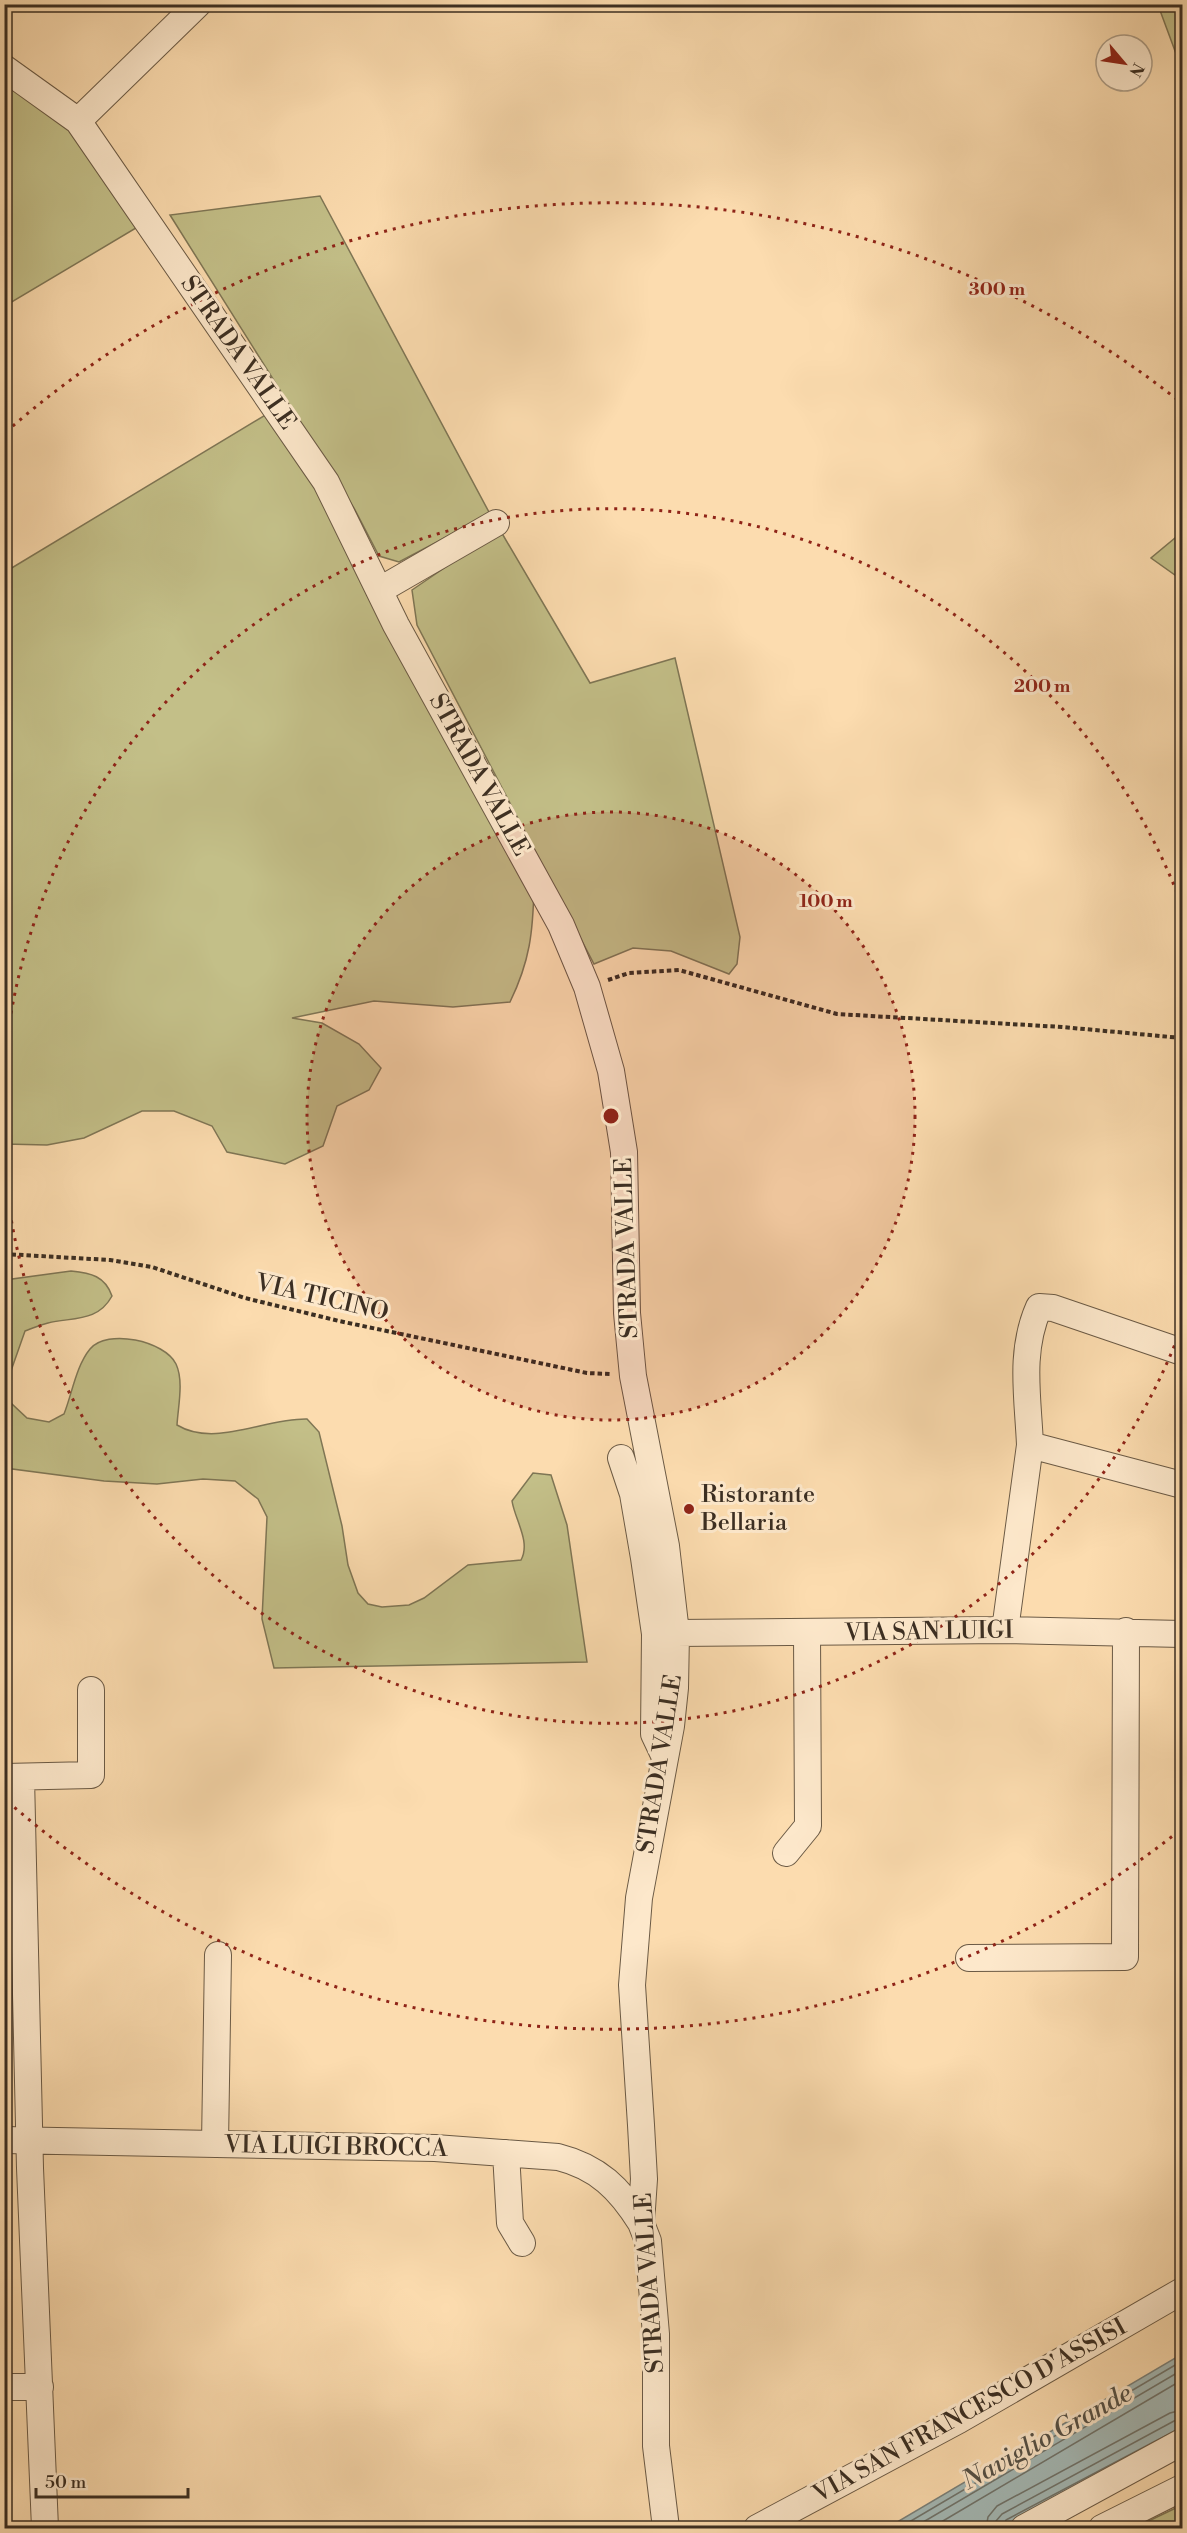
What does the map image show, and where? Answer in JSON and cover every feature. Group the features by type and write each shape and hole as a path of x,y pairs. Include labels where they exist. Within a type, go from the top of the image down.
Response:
{"street":[{"path":"78,121 198,4"},
{"name":"STRADA VALLE","path":"4,68 78,121 326,482 424,676 557,917 587,987 611,1071 622,1124 627,1313 633,1376 666,1546 676,1634 675,1688 666,1759 639,1898 632,1958 634,2033 644,2180 641,2223 648,2241 656,2334 656,2446 666,2529"},
{"path":"380,590 496,523"},
{"path":"1005,1630 1030,1445 1026,1359 1029,1331 1039,1307 1053,1308 1182,1352"},
{"path":"1030,1445 1182,1485"},
{"path":"621,1458 633,1494 655,1634 654,1734 666,1759"},
{"name":"VIA SAN LUIGI","path":"676,1634 1005,1630 1182,1634"},
{"path":"969,1958 1125,1957 1126,1631"},
{"path":"786,1853 808,1826 807,1634"},
{"path":"45,2529 40,2387 17,2140 13,1777 91,1775 91,1690"},
{"path":"215,2144 218,1955"},
{"name":"VIA LUIGI BROCCA","path":"17,2140 435,2148 558,2157 602,2174 641,2223"},
{"path":"506,2153 510,2223 522,2243"},
{"name":"VIA SAN FRANCESCO D'ASSISI","path":"757,2529 959,2420 1182,2291"},
{"path":"4,2387 40,2387"},
{"path":"1024,2529 1182,2442"},
{"path":"1102,2529 1182,2488"}],"path":[{"path":"587,987 628,973 679,970 837,1014 1062,1027 1182,1038"},
{"name":"VIA TICINO","path":"4,1254 110,1260 152,1267 245,1298 347,1323 587,1373 633,1376"}],"shaded area":[{"path":"1158,5 1182,5 1182,145 1178,59"},
{"path":"4,85 39,104 81,138 141,225 5,306"},
{"path":"320,196 490,514 399,562 379,556 354,508 170,215"},
{"path":"272,411 316,481 534,887 529,946 517,987 510,1002 453,1007 374,1001 292,1018 322,1023 359,1044 381,1068 369,1090 337,1106 323,1146 285,1164 227,1152 212,1126 174,1111 142,1111 84,1138 47,1145 5,1144 5,572"},
{"path":"500,530 590,683 675,658 740,937 737,964 729,974 671,951 633,948 594,964 417,625 412,590"},
{"path":"1182,533 1182,580 1151,558"},
{"path":"71,1271 85,1273 101,1280 112,1296 100,1310 92,1314 48,1323 25,1331 6,1385 11,1403 27,1418 49,1422 64,1414 78,1372 90,1349 109,1339 122,1338 160,1349 176,1364 180,1378 177,1425 207,1434 307,1419 319,1432 342,1526 348,1565 358,1593 368,1604 382,1607 409,1605 424,1598 468,1565 521,1560 524,1553 523,1538 512,1501 533,1473 551,1475 567,1525 587,1662 274,1668 262,1619 267,1517 258,1499 235,1481 203,1479 157,1484 104,1481 5,1468 5,1280"},
{"path":"1182,2505 1182,2528 1134,2528"}],"water":[{"name":"Naviglio Grande","path":"1182,2354 1182,2432 1004,2528 887,2528"}],"place":[{"name":"Ristorante Bellaria","path":"689,1509"}]}
